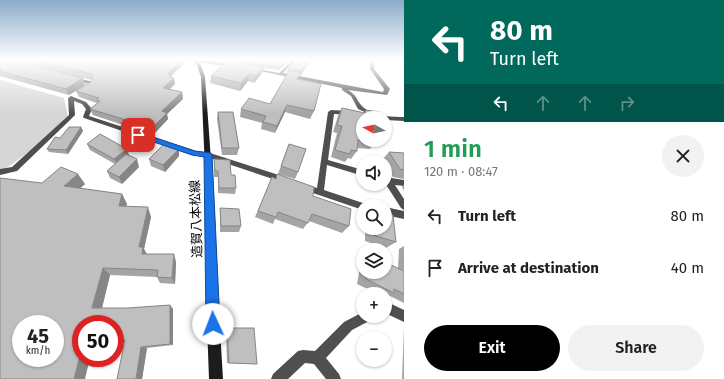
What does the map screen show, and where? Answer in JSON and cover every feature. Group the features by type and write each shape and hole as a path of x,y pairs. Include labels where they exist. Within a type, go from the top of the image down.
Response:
{"main road":[{"name":"造賀八本松線","path":"203,78 208,155 216,379"}],"street":[{"path":"71,98 91,86 92,83 73,78"},
{"path":"296,78 342,88 385,94 388,89 380,78"},
{"path":"342,88 353,95 360,108 366,111"},
{"path":"71,98 84,103 89,109 86,117 195,153 208,155 290,182"},
{"path":"0,172 14,169 72,115 71,98"},
{"path":"320,192 331,112 356,114"},
{"path":"392,118 404,119"},
{"path":"324,162 356,171"},
{"path":"392,182 404,184"},
{"path":"297,184 356,204"},
{"path":"392,188 404,206"},
{"path":"392,212 404,215"},
{"path":"392,310 404,316"},
{"path":"316,358 348,326 356,322"},
{"path":"278,379 303,356 316,358 334,379"}],"shaded area":[{"path":"0,80 64,98 68,117 48,138 1,172 0,172"}],"building":[{"path":"25,78 83,78 66,89"},
{"path":"92,78 172,78 174,78 163,88 182,92 162,111 167,113 152,128 90,109 100,101 96,100 99,98 76,91 91,82"},
{"path":"218,78 246,78 241,83"},
{"path":"285,78 298,78 297,79 321,84 314,111 287,105 277,126 263,122 266,116 241,109 249,98 270,104"},
{"path":"342,108 356,111 357,151 351,150 350,154 335,150 342,126 337,125"},
{"path":"218,112 233,112 239,148 222,148"},
{"path":"69,127 81,127 66,150 47,149 55,137 60,138"},
{"path":"100,134 127,149 114,159 87,144"},
{"path":"165,143 179,149 163,165 149,159"},
{"path":"289,144 306,149 298,172 281,166"},
{"path":"389,152 404,153 404,170 400,169"},
{"path":"126,154 137,159 119,177 107,171"},
{"path":"214,159 230,160 231,175 235,175 236,188 219,188 218,171 215,171"},
{"path":"61,167 78,174 64,186 122,194 119,206 148,207 139,247 143,247 142,254 174,254 172,278 157,277 158,270 103,268 92,308 128,308 170,305 170,344 141,347 136,379 117,379 119,367 124,367 124,315 72,315 72,367 77,367 74,379 0,379 0,178 42,183"},
{"path":"277,174 314,187 313,196 351,209 349,226 312,214 308,223 278,212 276,217 258,211 272,177 276,179"},
{"path":"220,208 239,209 241,226 221,226"},
{"path":"392,215 393,215 396,242 373,235 392,235"},
{"path":"392,265 404,271 404,294 394,289 394,293 392,292 392,287 382,287 366,279 392,279"},
{"path":"227,328 254,328 257,364 229,363"}],"route":[{"path":"138,135 195,153 208,155 213,324"}]}
